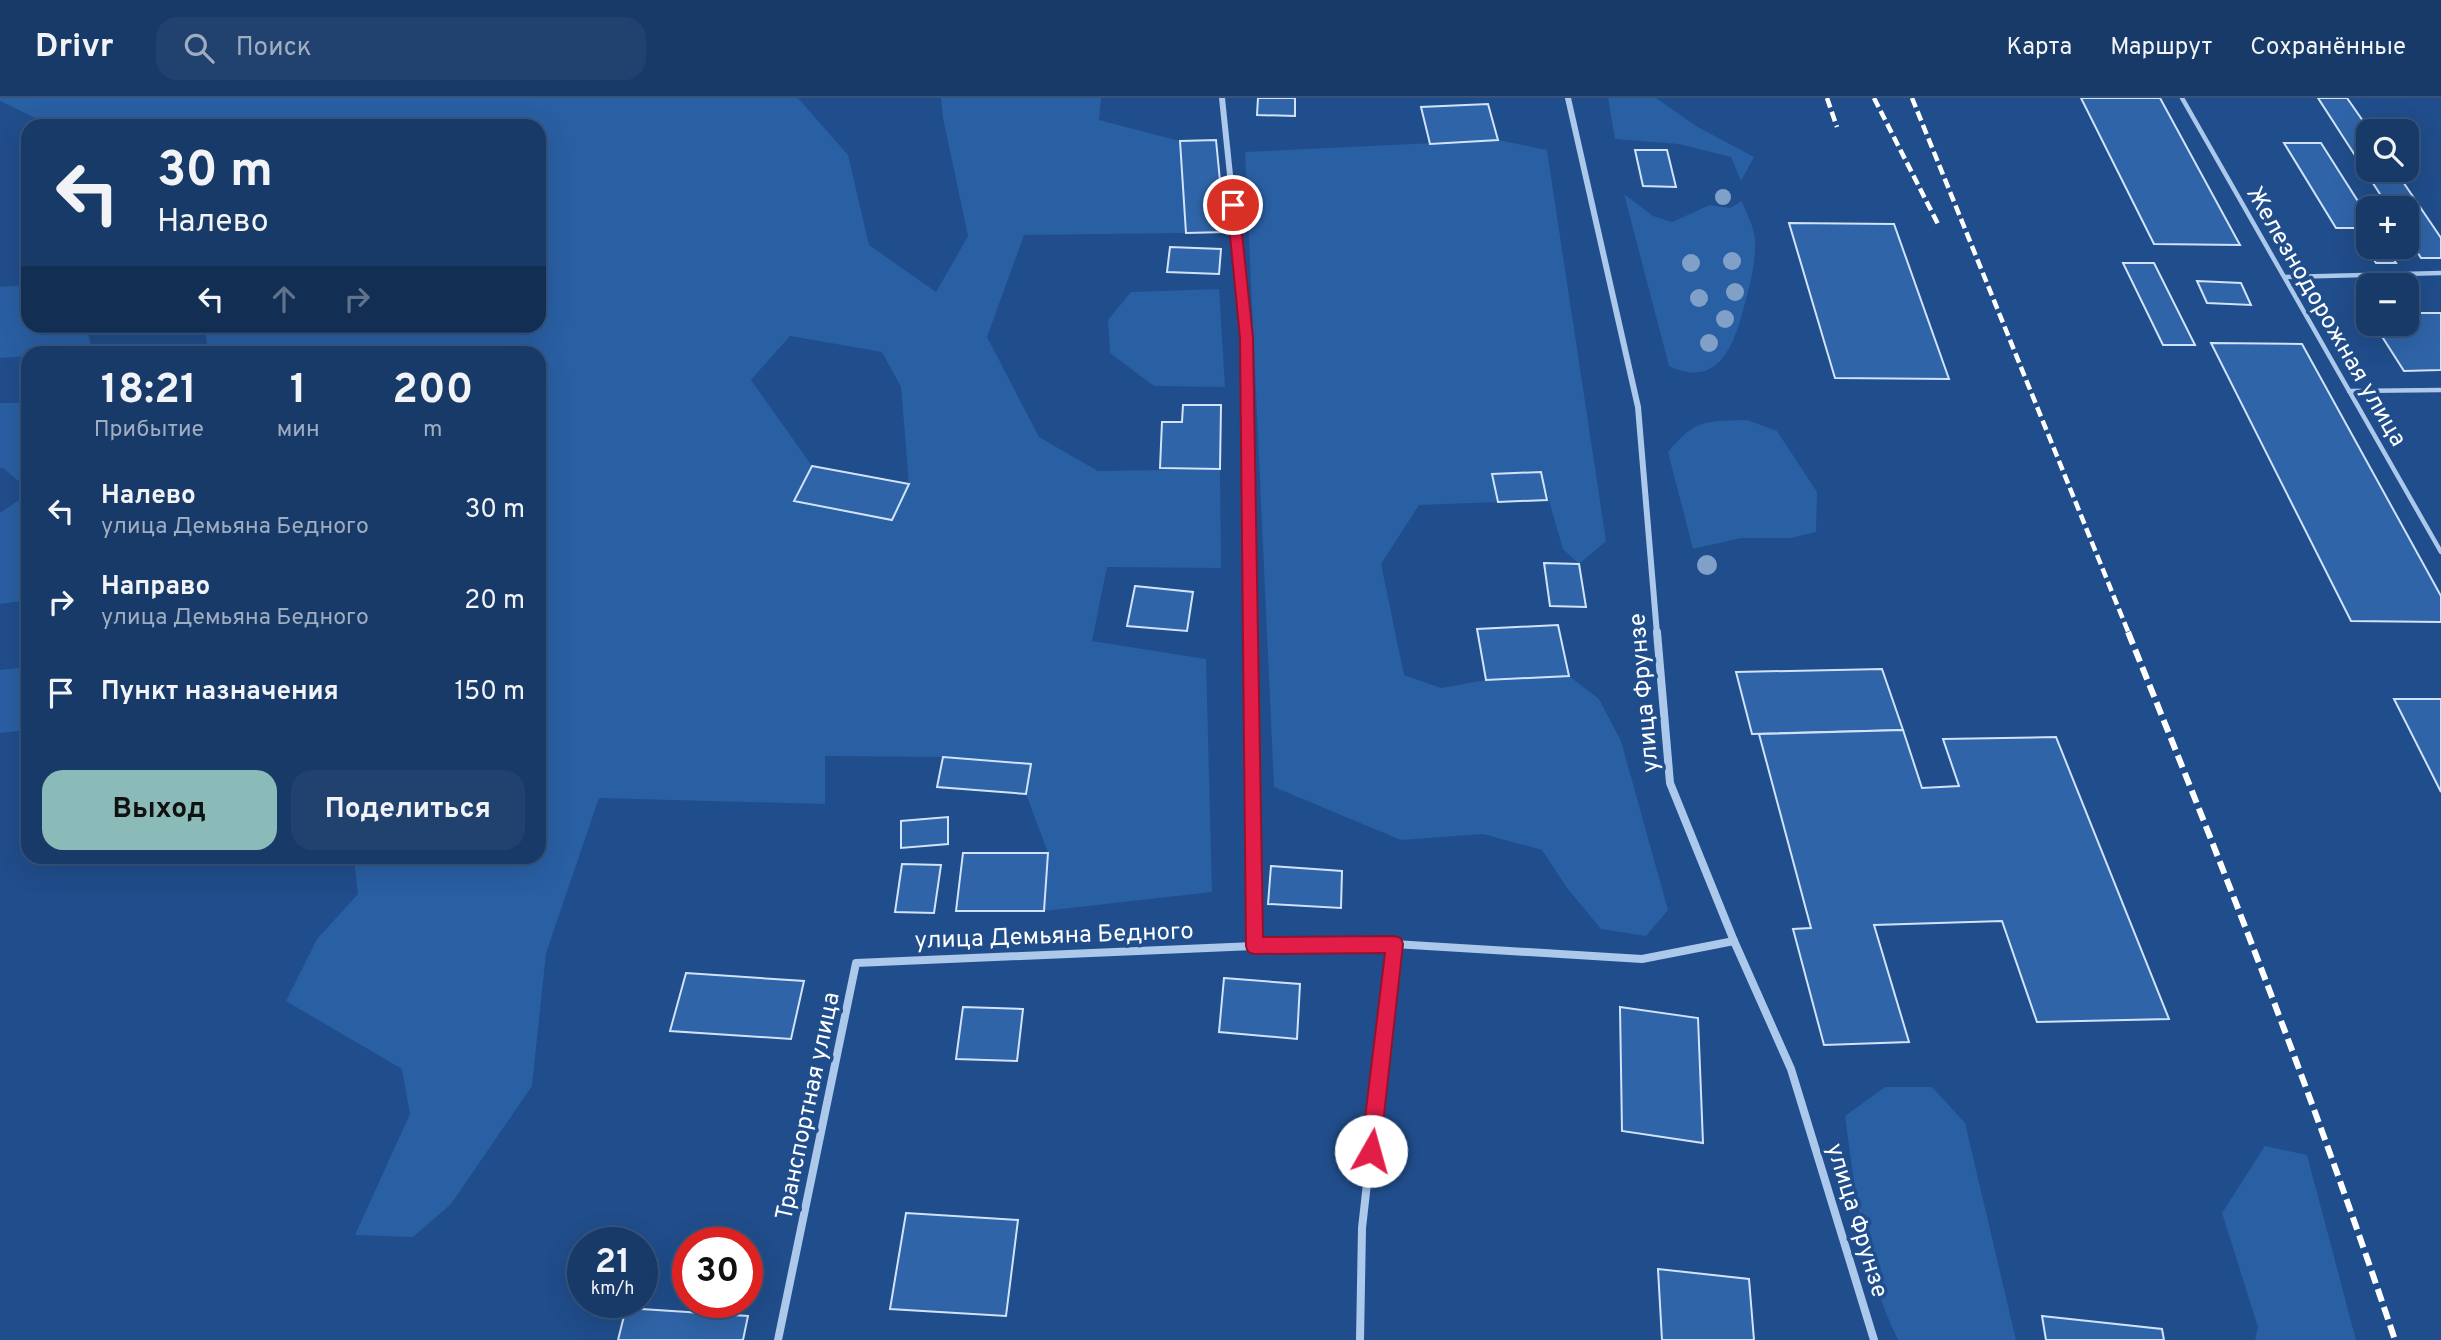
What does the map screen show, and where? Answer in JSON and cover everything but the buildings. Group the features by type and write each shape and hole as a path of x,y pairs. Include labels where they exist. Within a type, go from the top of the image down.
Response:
{"street":[{"path":"1222,98 1247,338 1254,946"},
{"name":"улица Фрунзе","path":"1567,98 1638,407 1670,783 1734,941 1791,1069 1874,1340"},
{"name":"улица Демьяна Бедного","path":"856,963 1254,946 1394,944 1642,959 1734,941"},
{"path":"1360,1340 1362,1228 1394,944"},
{"name":"Транспортная улица","path":"778,1340 856,963"}],"lane":[{"name":"Железнодорожная улица","path":"2182,98 2441,552"},
{"path":"2285,277 2441,273"},
{"path":"2349,391 2441,390"}],"shaded area":[{"path":"0,98 798,98 848,155 869,245 936,292 968,236 941,98 1101,98 1099,120 1180,141 1186,233 1024,235 987,337 1039,437 1098,471 1220,469 1221,568 1107,567 1092,641 1206,659 1212,892 1044,911 1048,853 1026,794 1031,764 943,757 825,756 825,804 599,798 546,953 532,1086 451,1204 413,1237 355,1235 410,1114 402,1069 286,1001 317,939 358,894 355,864 546,864 546,346 207,346 206,333 546,333 546,119 37,119 0,101","holes":["790,336 882,352 901,387 909,484 893,520 795,501 812,466 751,380"]},
{"path":"1608,98 1656,98 1696,126 1754,157 1741,181 1731,157 1679,144 1615,139"},
{"path":"1498,140 1547,150 1606,541 1579,564 1563,549 1541,473 1493,474 1498,502 1419,505 1381,564 1404,675 1441,688 1486,680 1569,676 1599,699 1621,741 1668,910 1646,936 1601,929 1567,888 1542,850 1483,834 1401,840 1274,787 1245,152"},
{"path":"1624,194 1653,216 1672,222 1710,205 1730,208 1742,201 1755,236 1753,271 1731,344 1724,357 1702,372 1687,372 1669,366"},
{"path":"21,286 21,333 88,333 91,346 21,346 21,356 0,358 0,287"},
{"path":"1219,289 1225,387 1154,386 1110,353 1108,320 1131,292"},
{"path":"0,403 21,403 21,483 0,468"},
{"path":"1747,420 1777,431 1817,492 1816,532 1791,538 1741,538 1693,549 1668,452 1686,433 1702,424"},
{"path":"21,499 21,601 0,604 0,513"},
{"path":"21,668 21,731 0,733 0,670"},
{"path":"1885,1087 1932,1087 1965,1123 2016,1340 1898,1340 1886,1314 1862,1230 1845,1116"},
{"path":"2265,1146 2307,1155 2356,1340 2255,1340 2258,1327 2222,1213"}],"railway":[{"path":"1827,98 1837,127"},
{"path":"1874,98 1939,226"},
{"path":"1912,98 2129,634"},
{"path":"2128,632 2267,984 2333,1161 2395,1340"}],"route":[{"path":"1233,205 1247,338 1254,946 1394,944 1371,1151"}]}
